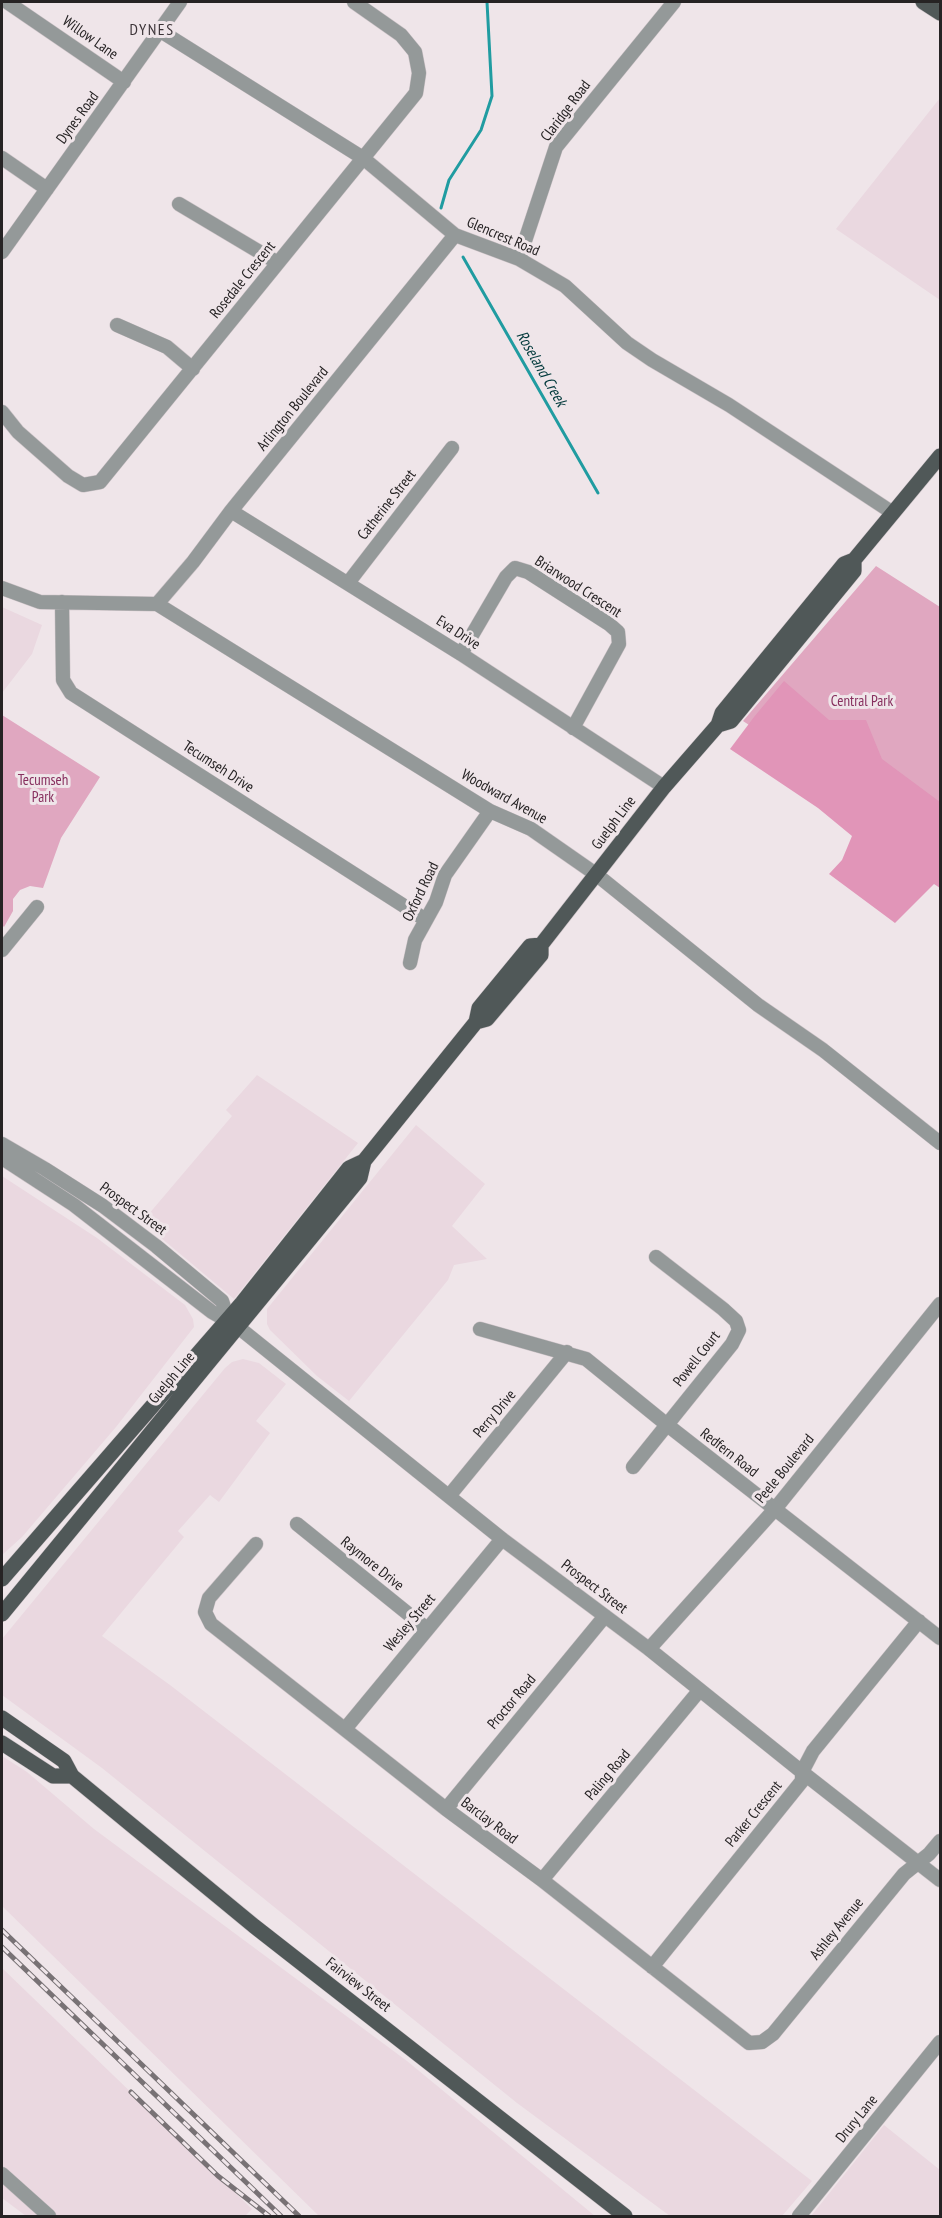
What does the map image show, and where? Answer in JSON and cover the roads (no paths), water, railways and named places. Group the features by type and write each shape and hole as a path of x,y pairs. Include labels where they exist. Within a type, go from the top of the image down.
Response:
{"main road":[{"path":"923,2 940,13"},
{"name":"Guelph Line","path":"2,1614 233,1323 349,1168 364,1161 476,1022 487,1019 541,955 541,945 664,787 718,725 731,721 841,588 854,571 854,560 940,456"},
{"name":"Guelph Line","path":"2,1579 233,1323"},
{"name":"Fairview Street","path":"2,1718 64,1761 72,1776 252,1925 625,2217"},
{"name":"Fairview Street","path":"2,1743 52,1776 72,1776"}],"street":[{"name":"Willow Lane","path":"7,2 124,82"},
{"name":"Dynes Road","path":"2,252 180,2"},
{"name":"Rosedale Crescent","path":"2,412 18,432 68,476 82,485 99,482 416,93 419,73 415,52 401,35 355,2"},
{"name":"Claridge Road","path":"519,259 556,147 674,2"},
{"name":"Glencrest Road","path":"159,30 363,158 455,236 519,259 565,286 627,343 729,405 893,513"},
{"path":"2,158 47,189"},
{"path":"179,204 278,262"},
{"name":"Arlington Boulevard","path":"157,604 455,236"},
{"path":"117,325 167,347 193,369"},
{"name":"Catherine Street","path":"348,583 452,448"},
{"name":"Eva Drive","path":"231,511 461,654 664,787"},
{"name":"Briarwood Crescent","path":"461,654 506,577 515,568 528,572 609,624 618,633 619,644 573,728"},
{"path":"2,588 40,602 157,604"},
{"name":"Tecumseh Drive","path":"62,602 63,680 71,693 426,920"},
{"name":"Woodward Avenue","path":"157,604 490,811 531,829 597,875 746,996 823,1050 940,1143"},
{"name":"Oxford Road","path":"410,963 415,940 436,902 445,875 490,811"},
{"path":"2,950 37,907"},
{"name":"Prospect Street","path":"2,1144 103,1206 156,1246 222,1301 233,1323"},
{"name":"Prospect Street","path":"2,1158 74,1205 212,1312 233,1323 502,1539 649,1649 699,1691 940,1880"},
{"name":"Powell Court","path":"633,1467 732,1344 739,1330 736,1320 656,1257"},
{"name":"Peele Boulevard","path":"649,1649 775,1509 940,1304"},
{"name":"Redfern Road","path":"480,1329 586,1359 940,1638"},
{"name":"Perry Drive","path":"448,1496 567,1352"},
{"name":"Raymore Drive","path":"297,1524 427,1629"},
{"name":"Wesley Street","path":"345,1729 502,1539"},
{"name":"Barclay Road","path":"256,1544 209,1598 205,1612 211,1624 749,2043 762,2042"},
{"name":"Proctor Road","path":"446,1809 605,1616"},
{"name":"Parker Crescent","path":"652,1967 802,1781 802,1772 813,1751 920,1621"},
{"name":"Paling Road","path":"542,1880 699,1691"},
{"name":"Ashley Avenue","path":"762,2042 773,2034 904,1874 929,1854 940,1841"},
{"name":"Drury Lane","path":"799,2217 940,2042"},
{"path":"2,2174 49,2217"}],"waterway":[{"name":"Roseland Creek","path":"441,208 449,180 481,130 492,96 487,2"},
{"name":"Roseland Creek","path":"463,257 598,493"}],"railway":[{"path":"2,1930 299,2216"},
{"path":"2,1947 281,2216"},
{"path":"131,2092 218,2176 269,2216"}],"district":[{"name":"DYNES","path":"152,30"}],"park label":[{"name":"Central Park","path":"862,702"},
{"name":"Tecumseh Park","path":"43,790"}]}
